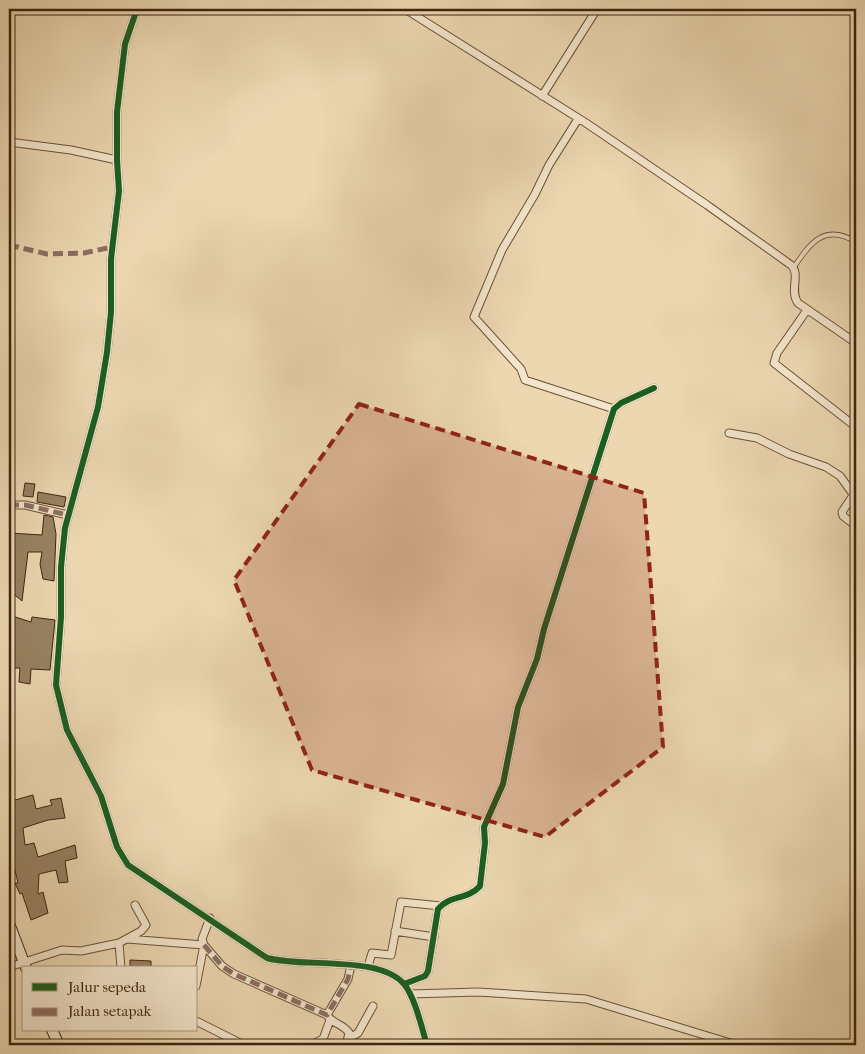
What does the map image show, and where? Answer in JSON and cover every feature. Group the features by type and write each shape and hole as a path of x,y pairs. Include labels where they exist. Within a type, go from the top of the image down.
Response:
{"main road":[{"path":"10,928 25,964"},
{"path":"53,1032 58,1045"}],"street":[{"path":"137,9 125,44 117,112 119,191 111,259 111,312 107,352 98,407 65,515 60,568 61,617 56,685 67,730 101,796 117,847 128,865 209,922 267,958 294,962 368,966 399,979 410,994 427,1045"},
{"path":"405,9 578,119 707,205 794,267 796,271 794,297 798,303 856,343"},
{"path":"542,96 596,9"},
{"path":"578,119 548,165 535,194 502,250 474,317 521,369 526,380 614,409"},
{"path":"9,142 71,150 117,160"},
{"path":"807,310 777,353 774,363 856,427"},
{"path":"404,984 426,975 438,909 448,899 463,897 480,884 484,827 503,784 518,706 537,659 544,629 614,409 621,403 654,388"},
{"path":"729,433 757,438 789,454 826,467 840,476 855,492 842,512 843,516 856,526"},
{"path":"9,505 25,506 65,515"},
{"path":"368,966 372,953 391,955 402,901 441,906"},
{"path":"9,967 25,964 62,950 80,951 119,943 146,925 135,905"},
{"path":"209,922 202,939 204,945 222,966 234,974 329,1018 346,1028 347,1042"},
{"path":"395,931 434,938"},
{"path":"127,939 204,945"},
{"path":"119,943 121,966"},
{"path":"198,976 204,945"},
{"path":"311,1045 323,1040 329,1018 348,979 351,965"},
{"path":"410,994 478,992 586,999 737,1045"},
{"path":"347,1042 358,1033 373,1006"},
{"path":"198,1022 244,1045"}],"lane":[{"path":"416,16 422,10 432,11 437,9"},
{"path":"794,267 802,255 825,234 835,233 856,242"}],"highlighted area":[{"path":"359,404 644,493 663,747 545,837 312,770 234,580"}],"building":[{"path":"25,483 35,484 33,497 23,496"},
{"path":"38,492 66,497 64,507 37,502"},
{"path":"44,515 53,517 56,534 54,581 43,579 40,564 42,552 28,552 22,601 9,590 9,533 42,535"},
{"path":"9,615 31,622 32,617 55,620 50,670 31,669 30,684 19,682 20,668 9,668"},
{"path":"9,785 15,800 33,795 36,809 52,805 50,800 61,798 65,818 48,820 23,828 25,845 34,843 38,857 75,845 77,858 65,861 68,882 59,883 56,870 39,874 38,894 43,892 48,913 31,920 22,893 20,894 15,883 18,883 13,862 10,862"},
{"path":"130,960 151,961 151,966 130,966"}],"marked path":[{"path":"9,245 47,254 84,253 112,247"},
{"path":"9,505 25,505 68,515"},
{"path":"204,945 222,966 234,974 327,1015 348,979 351,965"}],"cycle path":[{"path":"137,9 125,44 117,112 119,191 111,259 111,312 107,352 98,407 65,528 61,567 61,617 56,685 67,730 101,796 117,847 128,865 267,958 282,961 359,966 377,969 392,975 404,984 412,997 427,1045"},
{"path":"404,984 425,976 428,971 438,909 448,901 470,894 480,886 485,843 484,827 503,784 518,707 537,659 544,629 614,409 621,403 654,388"}]}
